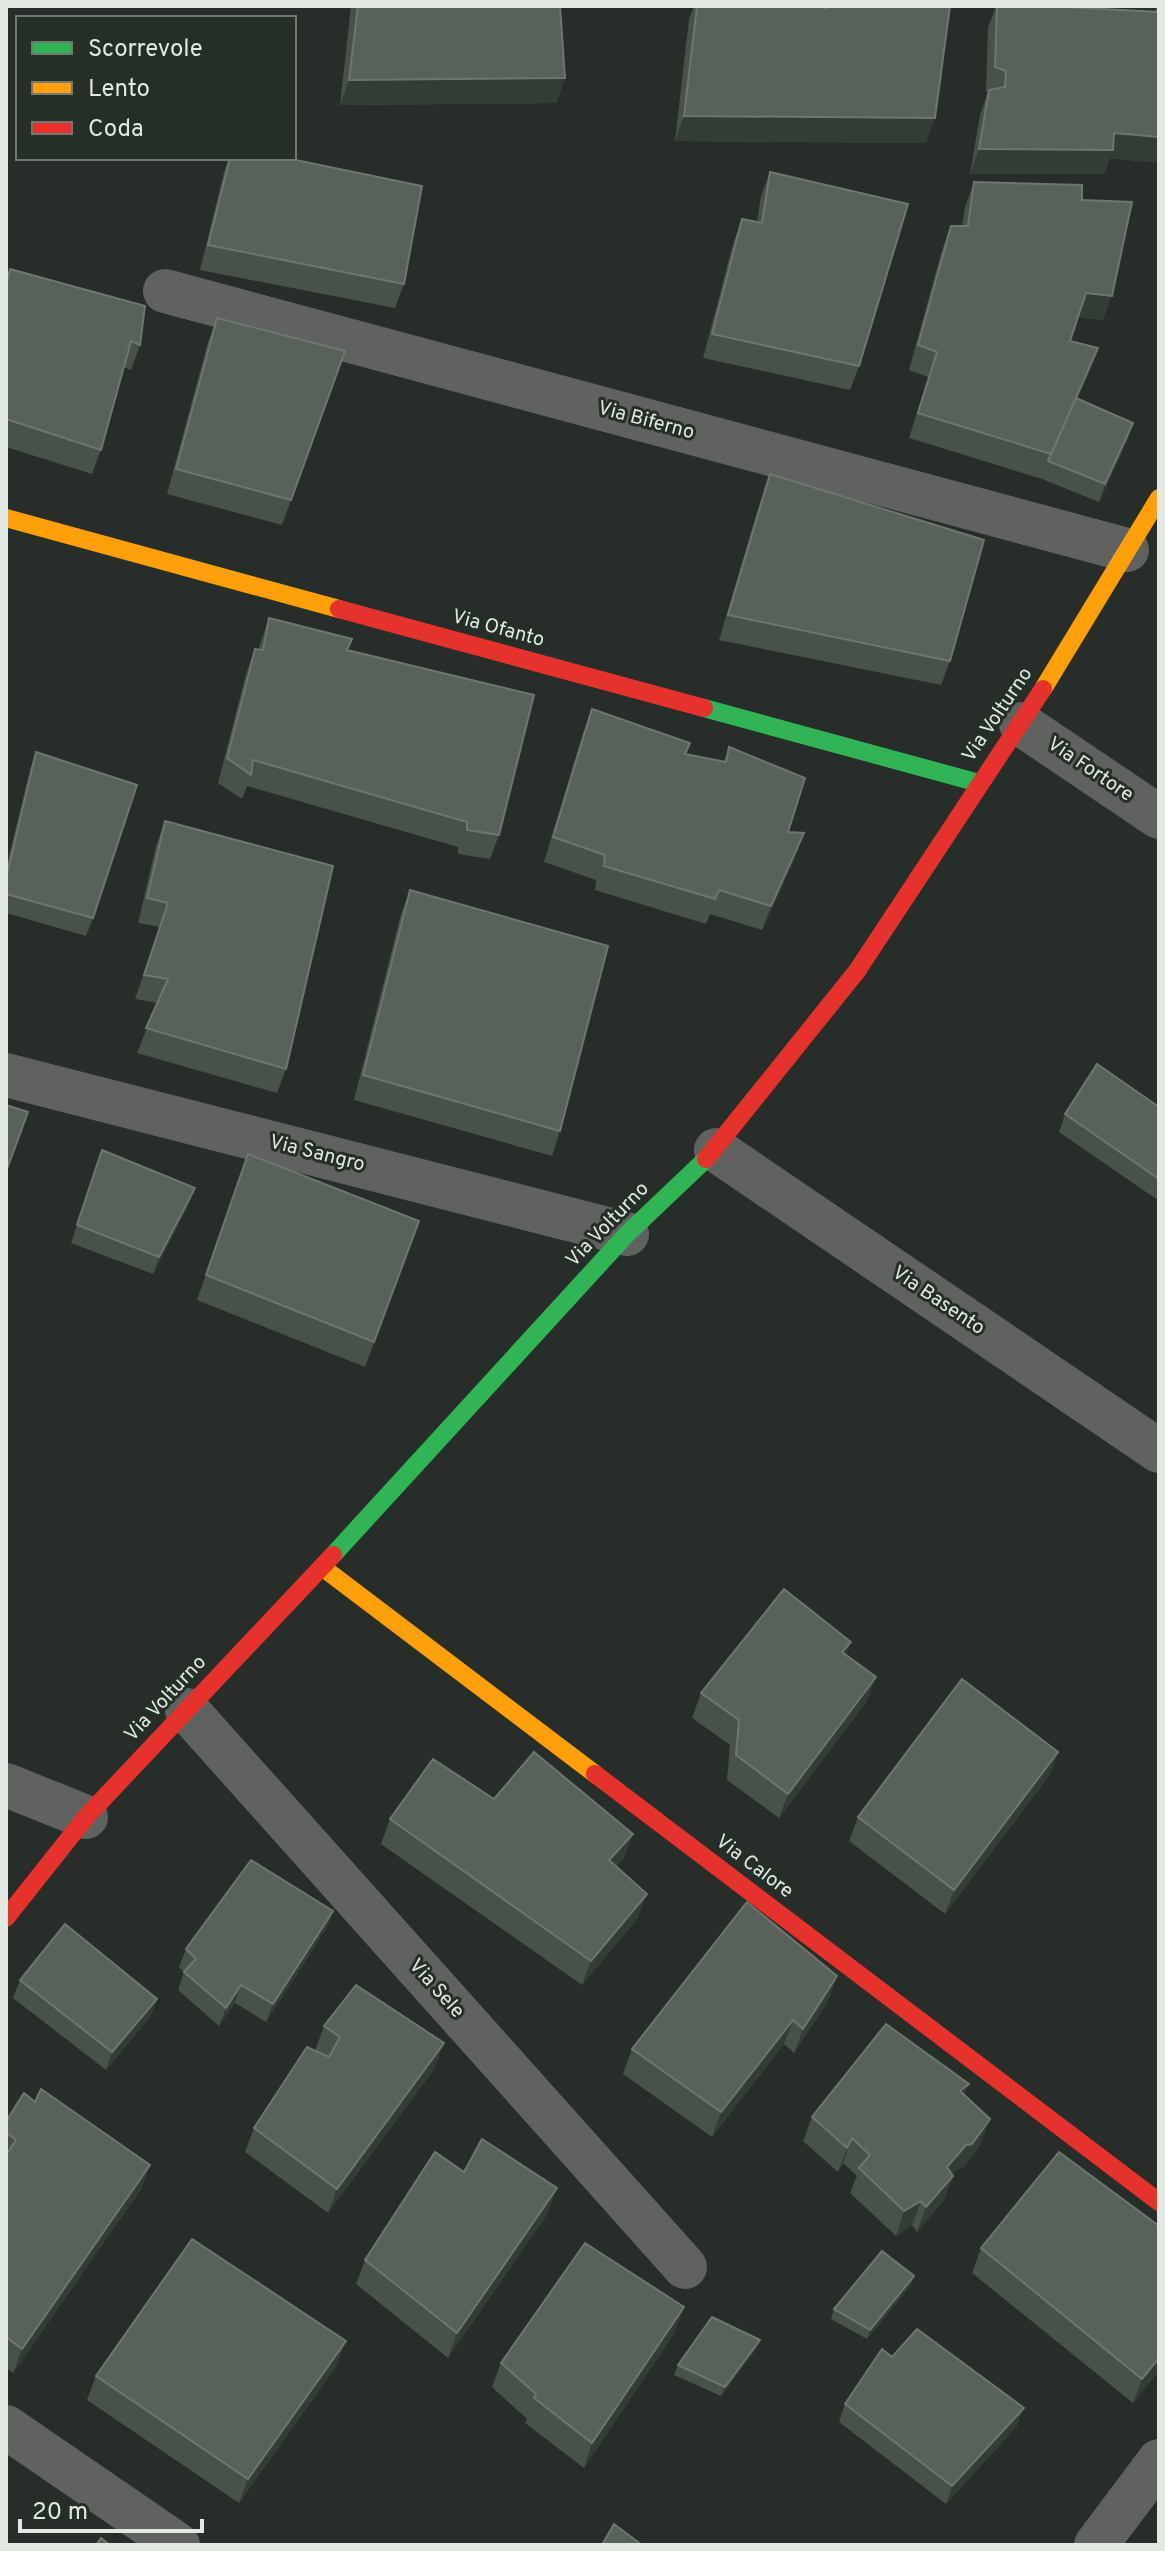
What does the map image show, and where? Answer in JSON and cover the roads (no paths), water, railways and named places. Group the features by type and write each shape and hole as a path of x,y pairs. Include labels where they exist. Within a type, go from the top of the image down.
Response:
{"street":[{"name":"Via Biferno","path":"165,291 1127,550"},
{"name":"Via Volturno","path":"6,1918 86,1817 322,1567 627,1234 716,1150 857,971 1021,724 1159,498"},
{"name":"Via Ofanto","path":"6,518 979,783"},
{"name":"Via Fortore","path":"1021,724 1159,817"},
{"name":"Via Sangro","path":"6,1075 627,1234"},
{"name":"Via Basento","path":"716,1150 1159,1451"},
{"name":"Via Calore","path":"322,1567 1159,2202"},
{"name":"Via Sele","path":"187,1710 685,2267"},
{"path":"6,1785 86,1817"},
{"path":"6,2427 178,2545"},
{"path":"1096,2545 1159,2461"}]}
